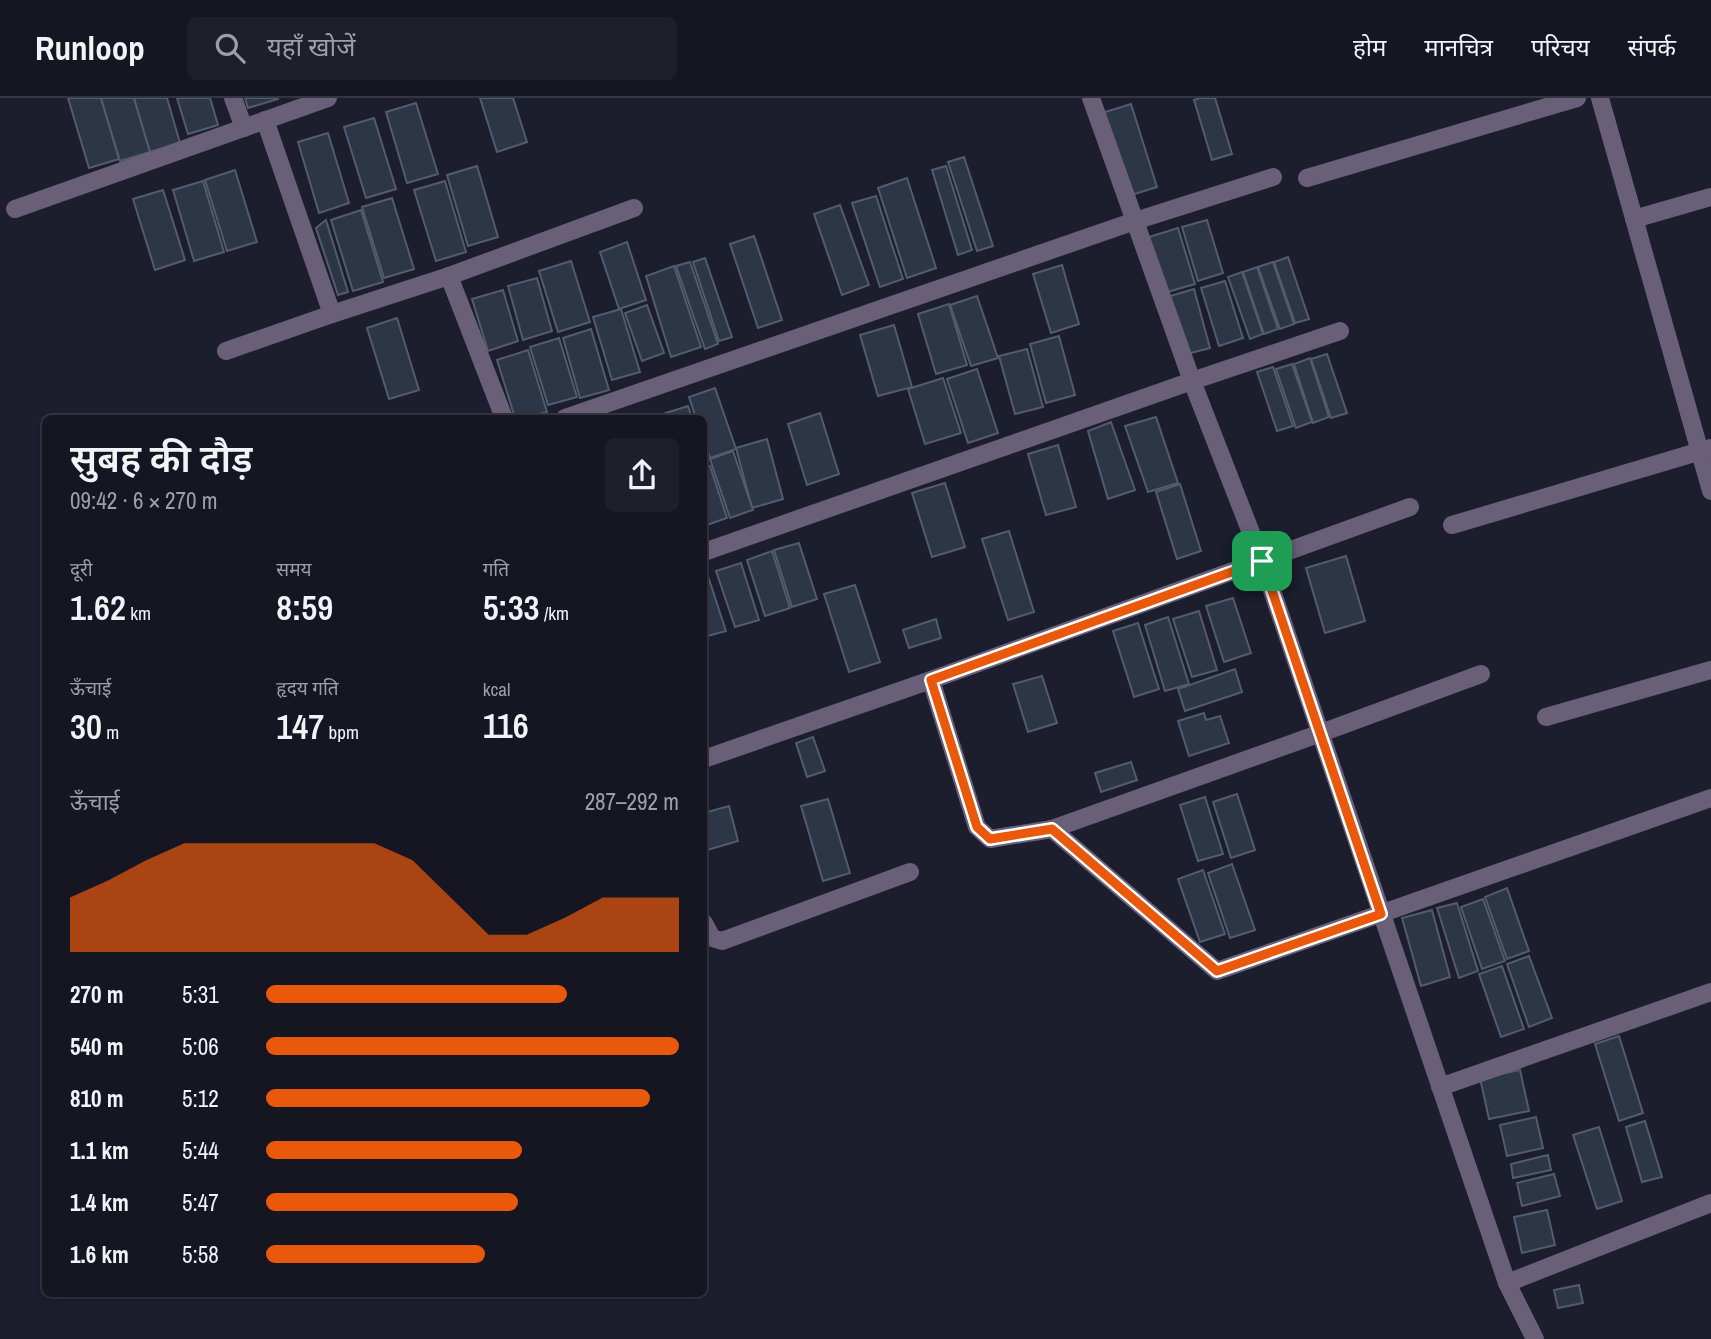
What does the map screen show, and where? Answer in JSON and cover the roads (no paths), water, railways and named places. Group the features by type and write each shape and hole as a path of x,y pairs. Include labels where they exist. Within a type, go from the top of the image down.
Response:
{"street":[{"path":"233,98 244,128"},
{"path":"15,209 328,98"},
{"path":"1091,98 1192,381 1262,561 1507,1283 1535,1339"},
{"path":"1307,178 1577,98"},
{"path":"1600,98 1705,450 1711,491"},
{"path":"265,120 332,314"},
{"path":"574,415 1135,221 1273,177"},
{"path":"1634,219 1711,197"},
{"path":"226,351 449,276 634,208"},
{"path":"449,276 503,415"},
{"path":"707,551 1340,331"},
{"path":"1452,524 1705,450"},
{"path":"707,758 1410,507"},
{"path":"1546,717 1711,670"},
{"path":"931,680 977,827 990,839 1052,829 1481,674"},
{"path":"1052,829 1217,971 1711,798"},
{"path":"707,929 712,938 722,941 910,872"},
{"path":"1440,1087 1711,992"},
{"path":"1507,1283 1711,1203"}]}
